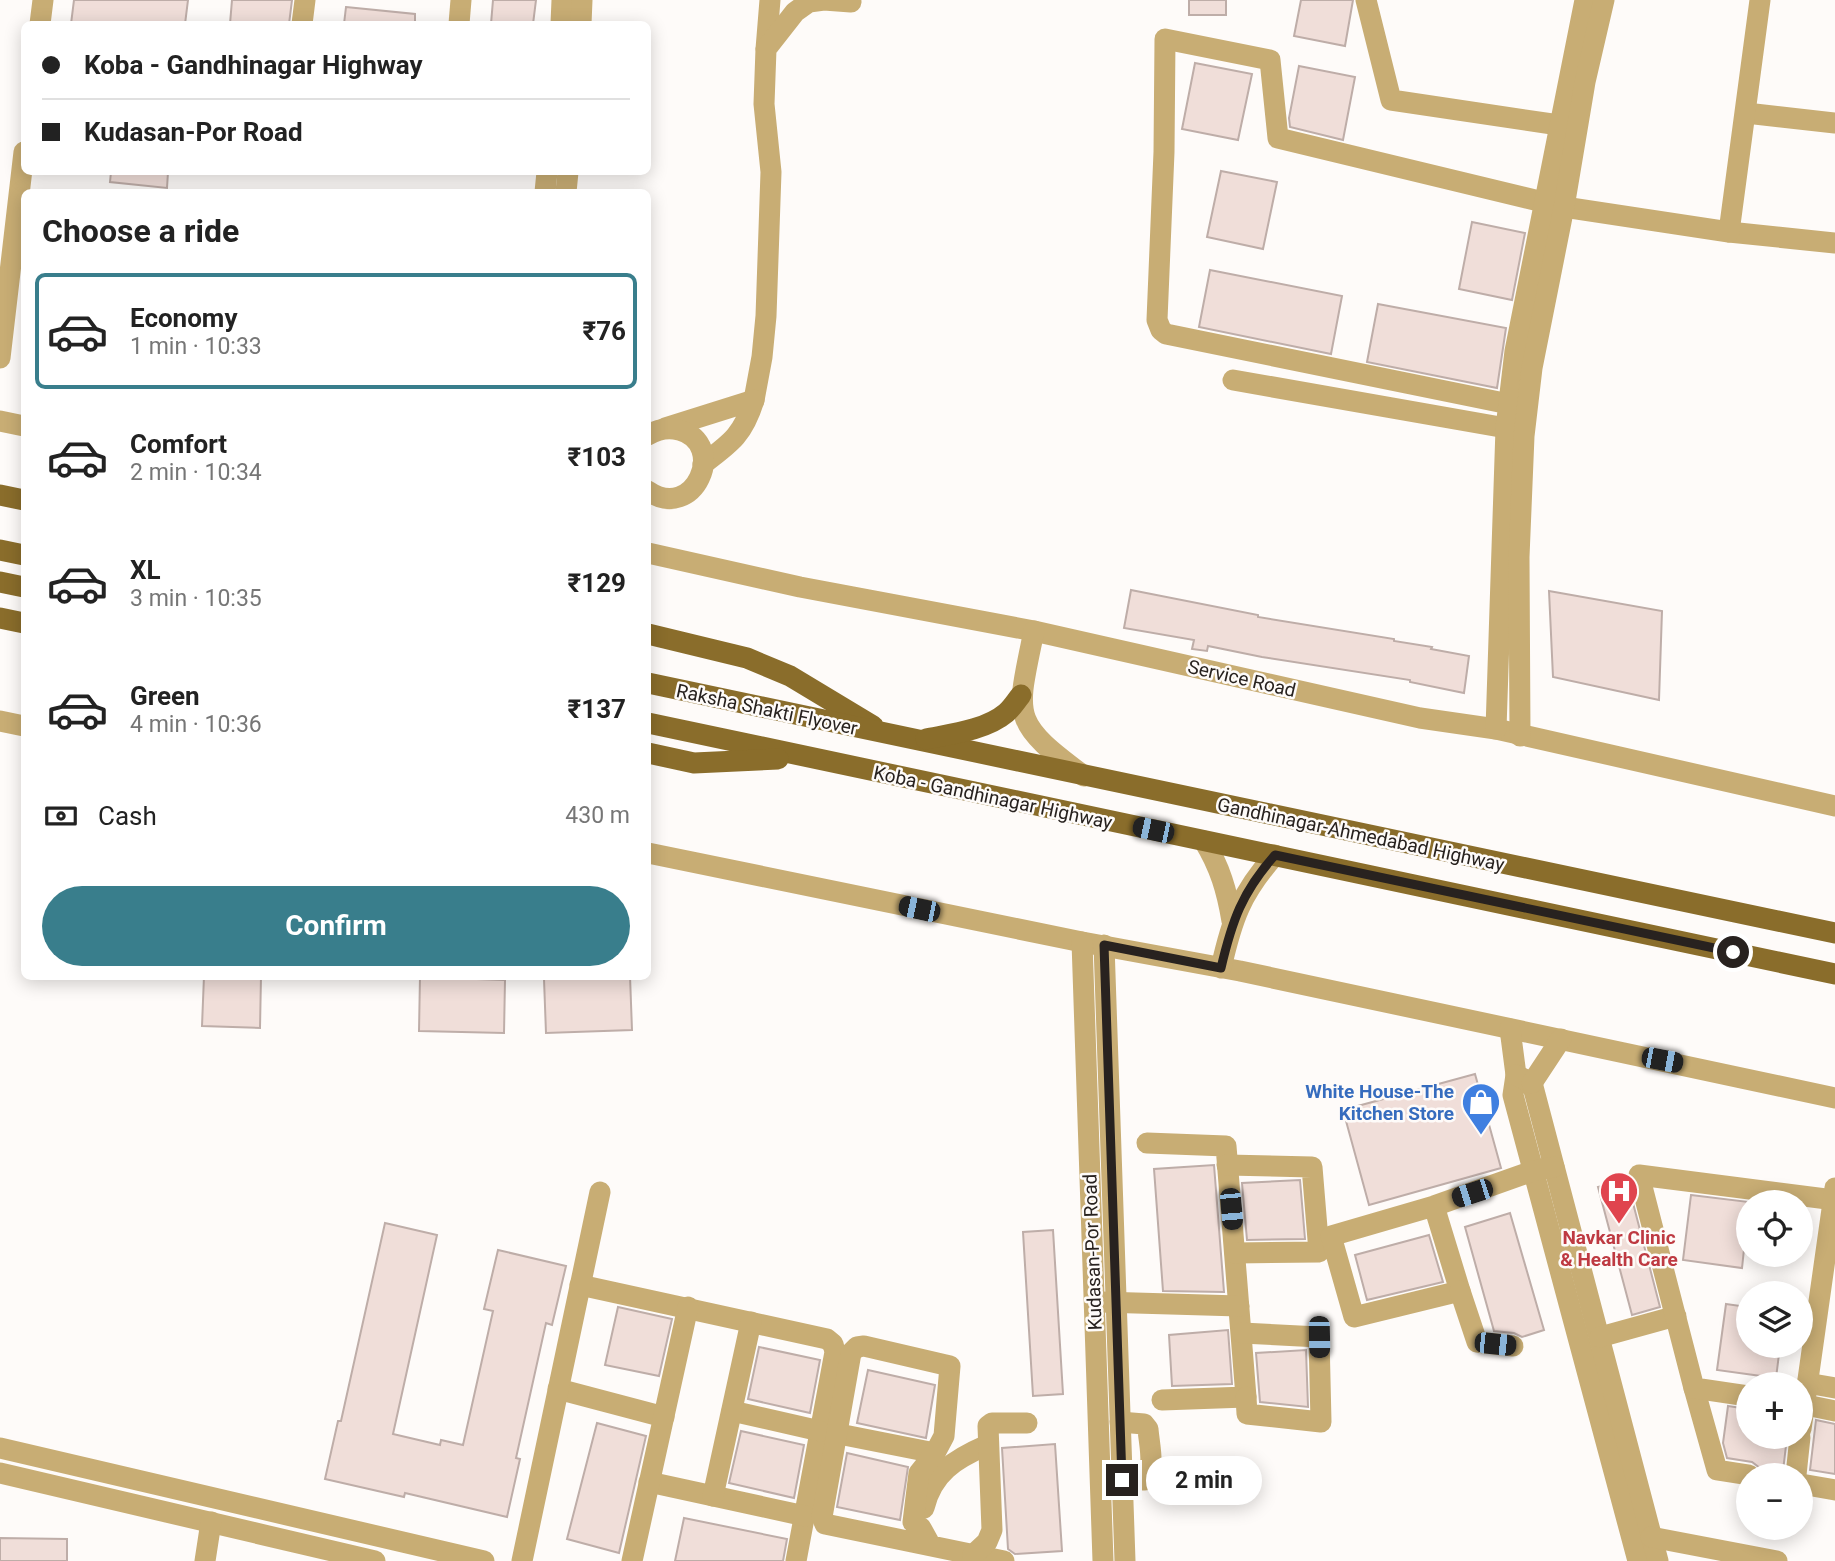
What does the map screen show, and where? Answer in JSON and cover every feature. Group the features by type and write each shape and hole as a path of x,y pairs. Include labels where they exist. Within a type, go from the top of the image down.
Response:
{"main road":[{"path":"0,495 21,499"},
{"path":"0,550 21,554"},
{"path":"0,582 21,586"},
{"path":"0,618 21,622"},
{"path":"651,635 747,658 790,676 886,734"},
{"name":"Raksha Shakti Flyover","path":"651,684 886,734"},
{"path":"917,741 989,723 1008,712 1021,695"},
{"name":"Raksha Shakti Flyover","path":"651,724 808,758"},
{"name":"Gandhinagar-Ahmedabad Highway","path":"886,734 1835,933"},
{"path":"651,754 695,763 808,758"},
{"name":"Koba - Gandhinagar Highway","path":"808,758 1835,974"}],"street":[{"path":"40,21 43,0"},
{"path":"302,21 305,0"},
{"path":"459,21 461,0"},
{"path":"561,21 562,0"},
{"path":"581,21 582,0"},
{"path":"704,464 737,437 747,423 762,357 771,172 764,104 770,0"},
{"path":"1366,0 1391,100 1559,125"},
{"path":"1496,729 1510,556 1554,204 1559,125 1585,0"},
{"path":"1520,736 1506,428 1515,351 1604,0"},
{"path":"1729,232 1760,0"},
{"path":"766,49 795,12 809,2 851,2"},
{"path":"1509,404 1166,334 1161,330 1157,320 1166,39 1270,60 1278,138 1554,204 1729,232 1835,243"},
{"path":"1746,113 1835,123"},
{"path":"0,358 17,283 21,208"},
{"path":"1233,380 1506,428"},
{"path":"656,432 754,400"},
{"path":"0,421 21,425"},
{"path":"651,492 662,498 682,496 697,483 704,464 703,454 693,438 684,432 656,432"},
{"name":"Service Road","path":"651,555 800,587 1034,631 1420,718 1496,729 1835,806"},
{"path":"1034,631 1021,695 1023,712 1037,740 1084,776"},
{"path":"0,721 21,725"},
{"path":"1204,841 1218,865 1227,890 1232,921"},
{"path":"651,854 1221,968 1835,1098"},
{"path":"1221,968 1232,921 1248,890 1275,855"},
{"name":"Kudasan-Por Road","path":"1082,942 1088,1122 1105,1302 1120,1422 1125,1561"},
{"name":"Kudasan-Por Road","path":"1103,1561 1100,1480 1110,1121 1104,945"},
{"path":"1510,1029 1524,1079 1555,1167 1658,1561"},
{"path":"1561,1039 1513,1095 1638,1561"},
{"path":"1088,1122 1110,1121"},
{"path":"1147,1143 1226,1146 1247,1414 1321,1422 1319,1337 1242,1333"},
{"path":"1227,1164 1312,1167 1319,1252 1235,1252"},
{"path":"1460,1291 1354,1317 1331,1236 1434,1206 1533,1171 1555,1167"},
{"path":"1736,1473 1717,1470 1639,1175 1834,1196 1826,1315 1810,1372"},
{"path":"522,1561 600,1192"},
{"path":"1434,1206 1477,1342 1513,1346"},
{"path":"580,1284 827,1339 833,1344 835,1352 822,1517 825,1524 1004,1561"},
{"path":"1105,1302 1239,1306"},
{"path":"632,1561 688,1307"},
{"path":"1600,1337 1676,1316"},
{"path":"713,1496 751,1322"},
{"path":"796,1561 804,1516 851,1353 857,1347 864,1346 950,1366 944,1436 919,1473 913,1522 935,1548"},
{"path":"1813,1384 1835,1388"},
{"path":"1694,1388 1736,1394"},
{"path":"558,1389 664,1417"},
{"path":"1162,1400 1246,1397"},
{"path":"1813,1407 1835,1411"},
{"path":"732,1411 935,1453"},
{"path":"1100,1480 1144,1480 1149,1476 1151,1470 1148,1429 1144,1424 1120,1422"},
{"path":"972,1555 987,1542 992,1530 988,1426 992,1423 1027,1423"},
{"path":"935,1548 925,1505 932,1483 954,1462 987,1445"},
{"path":"0,1448 484,1561"},
{"path":"0,1473 375,1561"},
{"path":"649,1482 804,1516"},
{"path":"1813,1486 1835,1490"},
{"path":"205,1561 211,1522"},
{"path":"1651,1537 1777,1561"},
{"path":"386,1561 389,1538"}],"building":[{"path":"74,0 188,0 185,21 71,21"},
{"path":"232,0 292,0 289,21 230,21"},
{"path":"493,0 536,0 533,21 491,21"},
{"path":"1189,0 1226,0 1226,15 1189,15"},
{"path":"1301,0 1353,0 1345,46 1294,36"},
{"path":"346,7 415,14 415,21 344,21"},
{"path":"1195,63 1252,74 1238,140 1182,129"},
{"path":"1299,66 1355,77 1343,140 1290,127 1289,118"},
{"path":"1221,171 1277,182 1263,249 1207,237"},
{"path":"111,175 168,175 167,188 110,182"},
{"path":"1472,222 1525,233 1512,300 1459,289"},
{"path":"1210,270 1342,296 1331,354 1199,327"},
{"path":"1378,304 1506,328 1497,388 1367,362"},
{"path":"1131,590 1258,617 1394,639 1469,656 1464,693 1410,680 1208,646 1207,651 1192,649 1194,640 1124,628"},
{"path":"1549,591 1662,611 1659,700 1553,677"},
{"path":"204,980 261,980 260,1028 202,1026"},
{"path":"420,980 505,980 504,1033 419,1031"},
{"path":"544,980 630,980 632,1030 546,1033"},
{"path":"1475,1074 1501,1168 1369,1205 1343,1110"},
{"path":"1214,1165 1224,1292 1163,1291 1154,1169"},
{"path":"1300,1180 1305,1239 1247,1240 1242,1183"},
{"path":"1627,1180 1660,1307 1632,1315 1598,1187"},
{"path":"1691,1195 1736,1200 1736,1267 1742,1268 1683,1260"},
{"path":"1510,1213 1544,1330 1522,1337 1514,1333 1494,1331 1465,1227"},
{"path":"385,1223 437,1235 393,1434 440,1445 441,1440 463,1445 493,1311 484,1309 498,1250 566,1266 552,1325 546,1323 516,1458 520,1459 507,1517 405,1493 404,1497 325,1479 338,1421 341,1421"},
{"path":"1053,1230 1063,1394 1033,1396 1023,1232"},
{"path":"1429,1235 1443,1282 1367,1300 1355,1255"},
{"path":"1726,1304 1736,1305 1736,1358 1778,1358 1777,1372 1717,1370"},
{"path":"618,1307 672,1319 659,1376 605,1365"},
{"path":"1228,1330 1232,1384 1172,1386 1169,1335"},
{"path":"759,1347 820,1360 810,1413 748,1399"},
{"path":"1306,1350 1308,1407 1260,1402 1256,1353"},
{"path":"868,1370 935,1385 926,1438 857,1423"},
{"path":"1728,1406 1736,1407 1736,1449 1786,1449 1784,1463 1753,1463 1727,1458 1723,1443"},
{"path":"1816,1420 1835,1424 1835,1474 1813,1470 1811,1463"},
{"path":"597,1423 646,1436 619,1553 567,1539"},
{"path":"741,1431 804,1445 794,1498 729,1483"},
{"path":"1055,1444 1062,1551 1015,1554 1008,1549 1002,1448"},
{"path":"847,1453 908,1467 900,1520 837,1507"},
{"path":"684,1518 787,1539 783,1561 675,1561"},
{"path":"0,1538 67,1539 67,1561 0,1561"}],"place":[{"name":"White House-The Kitchen Store","path":"1481,1136"},
{"name":"Navkar Clinic & Health Care","path":"1619,1225"}],"route":[{"path":"1122,1480 1104,945 1221,968 1232,921 1248,890 1275,855 1733,952"}]}
